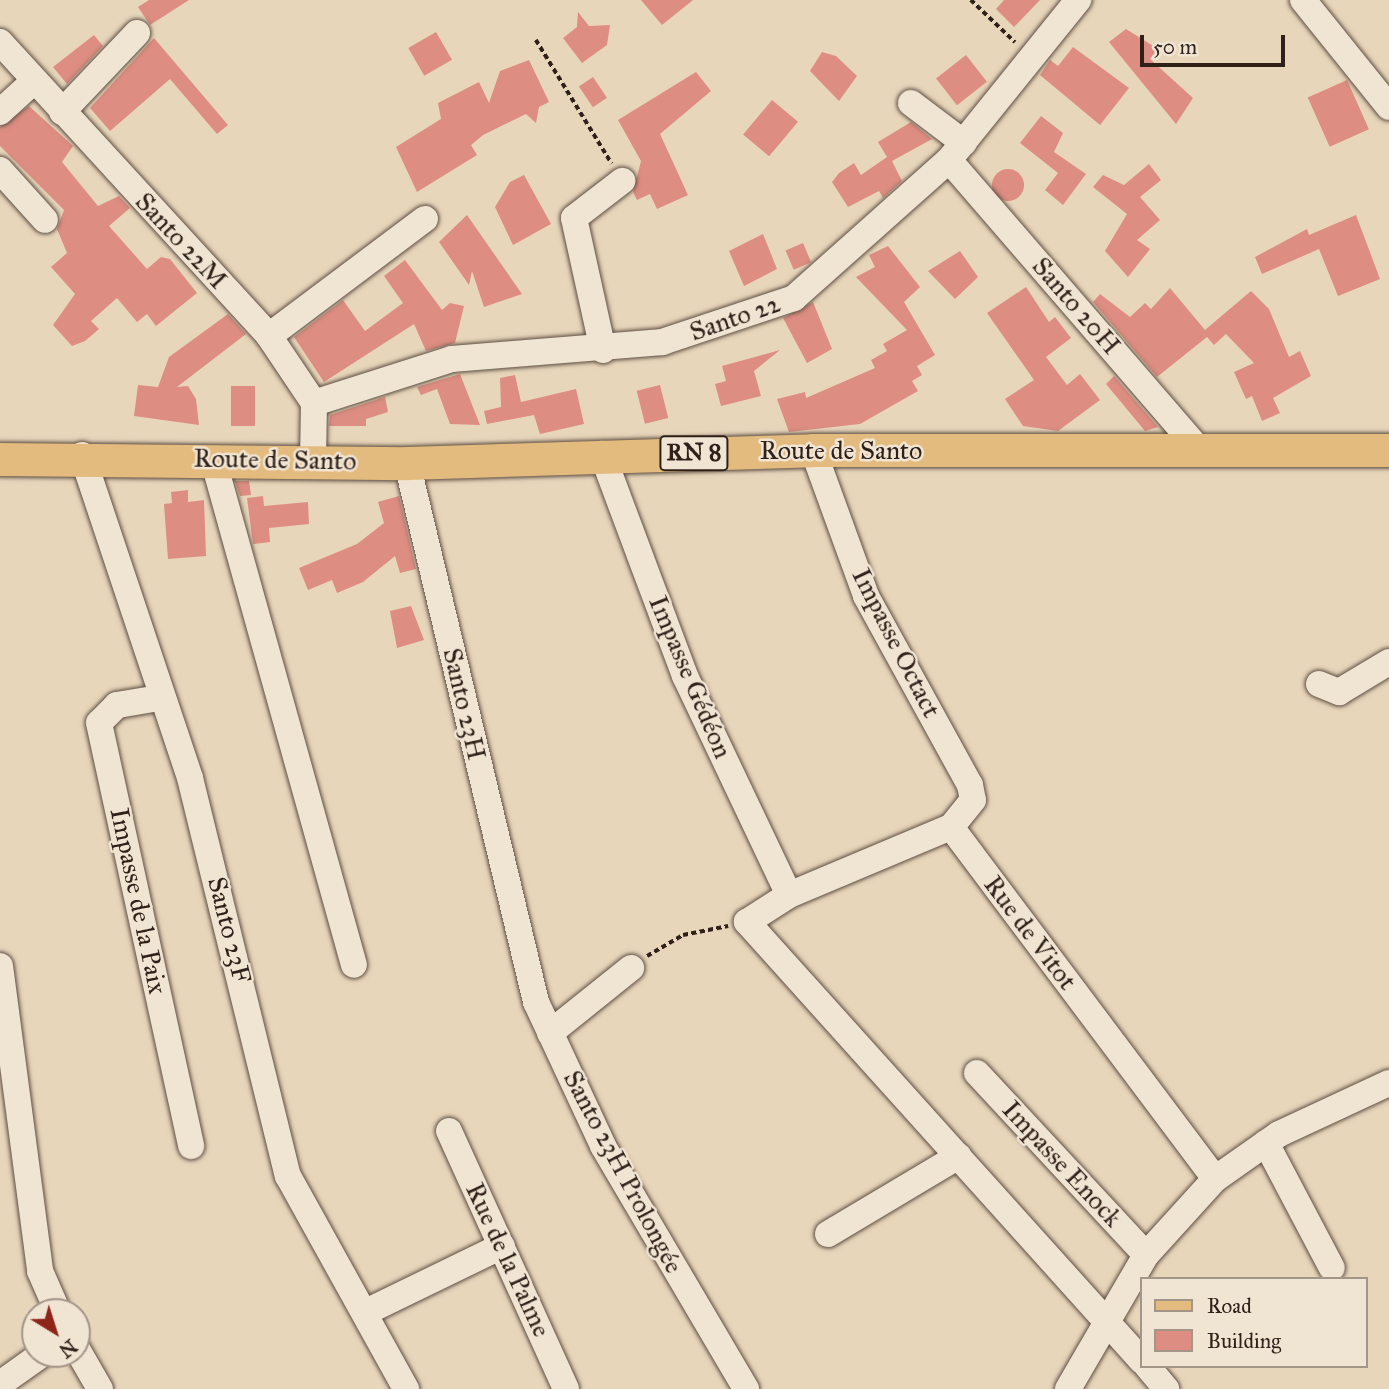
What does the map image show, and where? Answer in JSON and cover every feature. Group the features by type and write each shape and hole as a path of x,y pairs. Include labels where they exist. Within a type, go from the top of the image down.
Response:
{"main road":[{"name":"Route de Santo","path":"0,459 82,455 313,463 407,463 602,454 813,450 1202,453 1389,450"}],"street":[{"name":"Santo 22","path":"314,403 452,359 603,351 662,342 794,298 956,152 1034,61 1078,0"},
{"path":"1303,0 1389,107"},
{"path":"62,112 137,33"},
{"name":"Santo 22M","path":"0,41 269,336 314,403"},
{"path":"0,112 34,81"},
{"name":"Santo 20H","path":"911,103 956,152 1202,453"},
{"path":"0,170 45,220"},
{"path":"603,351 574,218 622,181"},
{"path":"269,336 425,219"},
{"path":"313,463 314,403"},
{"name":"Impasse Octact","path":"813,450 866,596 970,785 973,800 951,827"},
{"name":"Impasse Gédéon","path":"602,454 685,676 789,895"},
{"name":"Santo 23F","path":"82,455 159,698 190,778 288,1176 366,1312 406,1389"},
{"path":"214,459 354,965"},
{"name":"Santo 23H","path":"407,463 521,946"},
{"path":"1319,684 1339,692 1389,662"},
{"name":"Impasse de la Paix","path":"159,698 117,705 99,723 191,1146"},
{"path":"951,827 789,895 747,922 1140,1359"},
{"name":"Rue de Vitot","path":"951,827 1215,1179"},
{"name":"Santo 23H Prolongée","path":"521,946 550,1033 603,1146 746,1389"},
{"path":"550,1033 637,963"},
{"path":"0,966 40,1271 52,1298"},
{"name":"Impasse Enock","path":"977,1073 1146,1255"},
{"path":"1068,1389 1106,1319 1146,1255 1215,1179 1266,1143 1346,1098 1389,1083"},
{"name":"Rue de la Palme","path":"449,1132 566,1389"},
{"path":"1266,1143 1332,1268"},
{"path":"828,1234 959,1156"},
{"path":"366,1312 502,1246"},
{"path":"0,1384 22,1368"},
{"path":"88,1368 100,1389"},
{"path":"1149,1368 1166,1389"}],"path":[{"path":"971,0 1034,61"},
{"path":"536,40 622,181"},
{"path":"637,963 683,935 747,922"}],"building":[{"path":"149,0 189,0 150,25 138,7"},
{"path":"641,0 693,0 662,25"},
{"path":"1004,0 1040,0 1014,27 996,9"},
{"path":"578,12 589,26 610,25 607,45 582,63 563,38 577,27"},
{"path":"1126,29 1158,49 1150,59 1193,98 1176,124 1109,42"},
{"path":"436,32 452,60 424,76 408,48"},
{"path":"94,35 103,46 67,84 53,67"},
{"path":"154,38 228,125 217,134 170,79 110,131 90,108"},
{"path":"1073,47 1129,88 1100,125 1040,75 1050,60 1058,66"},
{"path":"822,52 836,56 857,76 839,101 810,71"},
{"path":"966,55 987,82 957,105 936,78"},
{"path":"529,60 549,102 539,107 536,123 526,114 483,135 471,145 477,155 417,192 396,147 441,119 438,103 479,82 489,103 500,71"},
{"path":"696,72 711,91 660,134 688,195 657,209 650,194 637,200 633,192 641,161 618,120"},
{"path":"593,77 607,98 593,107 579,87"},
{"path":"1347,80 1369,129 1330,147 1308,97"},
{"path":"772,100 798,122 769,156 743,134"},
{"path":"29,106 73,146 62,162 98,206 119,196 130,208 109,226 147,269 161,257 170,259 197,293 156,326 147,314 137,322 117,298 91,321 99,329 85,341 72,346 53,325 75,294 51,267 67,253 57,229 64,210 0,146 0,127"},
{"path":"1041,116 1063,133 1054,152 1086,174 1063,205 1045,190 1058,173 1020,143"},
{"path":"911,122 932,139 892,161 902,181 883,198 879,191 848,207 832,182 839,173 854,163 861,175 887,157 878,142"},
{"path":"1149,164 1161,180 1140,197 1160,220 1137,240 1150,249 1128,277 1105,251 1127,214 1093,187 1103,175 1124,185"},
{"path":"1008,169 1019,174 1024,185 1019,196 1008,201 997,196 992,185 997,174"},
{"path":"524,175 551,224 513,245 495,207 510,182"},
{"path":"467,215 522,294 484,307 472,271 469,285 439,242"},
{"path":"1356,215 1380,279 1338,296 1319,249 1262,274 1255,257 1307,229 1309,235"},
{"path":"763,234 777,269 744,286 729,251"},
{"path":"803,243 811,262 794,270 786,250"},
{"path":"888,246 920,287 904,302 935,355 917,366 922,375 912,381 918,391 860,424 789,432 777,399 805,392 806,398 875,368 871,360 887,351 883,344 907,330 856,277 875,267 869,255"},
{"path":"960,251 978,277 955,299 928,271"},
{"path":"405,260 442,310 450,303 464,306 455,343 426,351 414,324 324,382 294,337 343,300 365,331 403,303 384,276"},
{"path":"1026,287 1049,322 1055,317 1071,338 1046,357 1067,385 1080,374 1100,400 1058,431 1023,426 1005,399 1034,380 987,313"},
{"path":"1170,288 1205,330 1251,291 1269,309 1289,357 1300,351 1311,376 1273,398 1280,413 1262,421 1252,396 1246,399 1234,372 1254,363 1226,334 1214,345 1207,337 1157,377 1093,302 1100,294 1130,317 1145,303 1151,309"},
{"path":"813,302 832,349 807,363 783,318"},
{"path":"228,314 246,334 177,387 188,386 196,399 199,425 134,416 138,385 158,387 169,357"},
{"path":"780,350 754,371 761,396 721,406 715,384 726,381 722,366"},
{"path":"460,374 480,425 450,424 437,389 421,395 417,387"},
{"path":"515,375 521,402 576,389 584,424 540,434 534,415 487,424 484,411 501,407 500,378"},
{"path":"1114,376 1158,427 1145,431 1106,384"},
{"path":"660,385 668,418 645,424 637,391"},
{"path":"231,386 255,386 255,426 231,426"},
{"path":"385,397 388,412 366,419 366,426 329,426 330,415"},
{"path":"235,481 249,481 251,495 240,496"},
{"path":"188,490 188,502 204,500 206,556 168,559 164,504 172,503 171,492"},
{"path":"263,496 264,506 308,502 309,524 269,528 270,542 253,544 247,498"},
{"path":"399,496 416,569 400,573 395,556 363,582 337,593 332,580 308,590 299,568 357,544 384,523 378,502"},
{"path":"411,606 424,640 397,648 390,611"}]}
